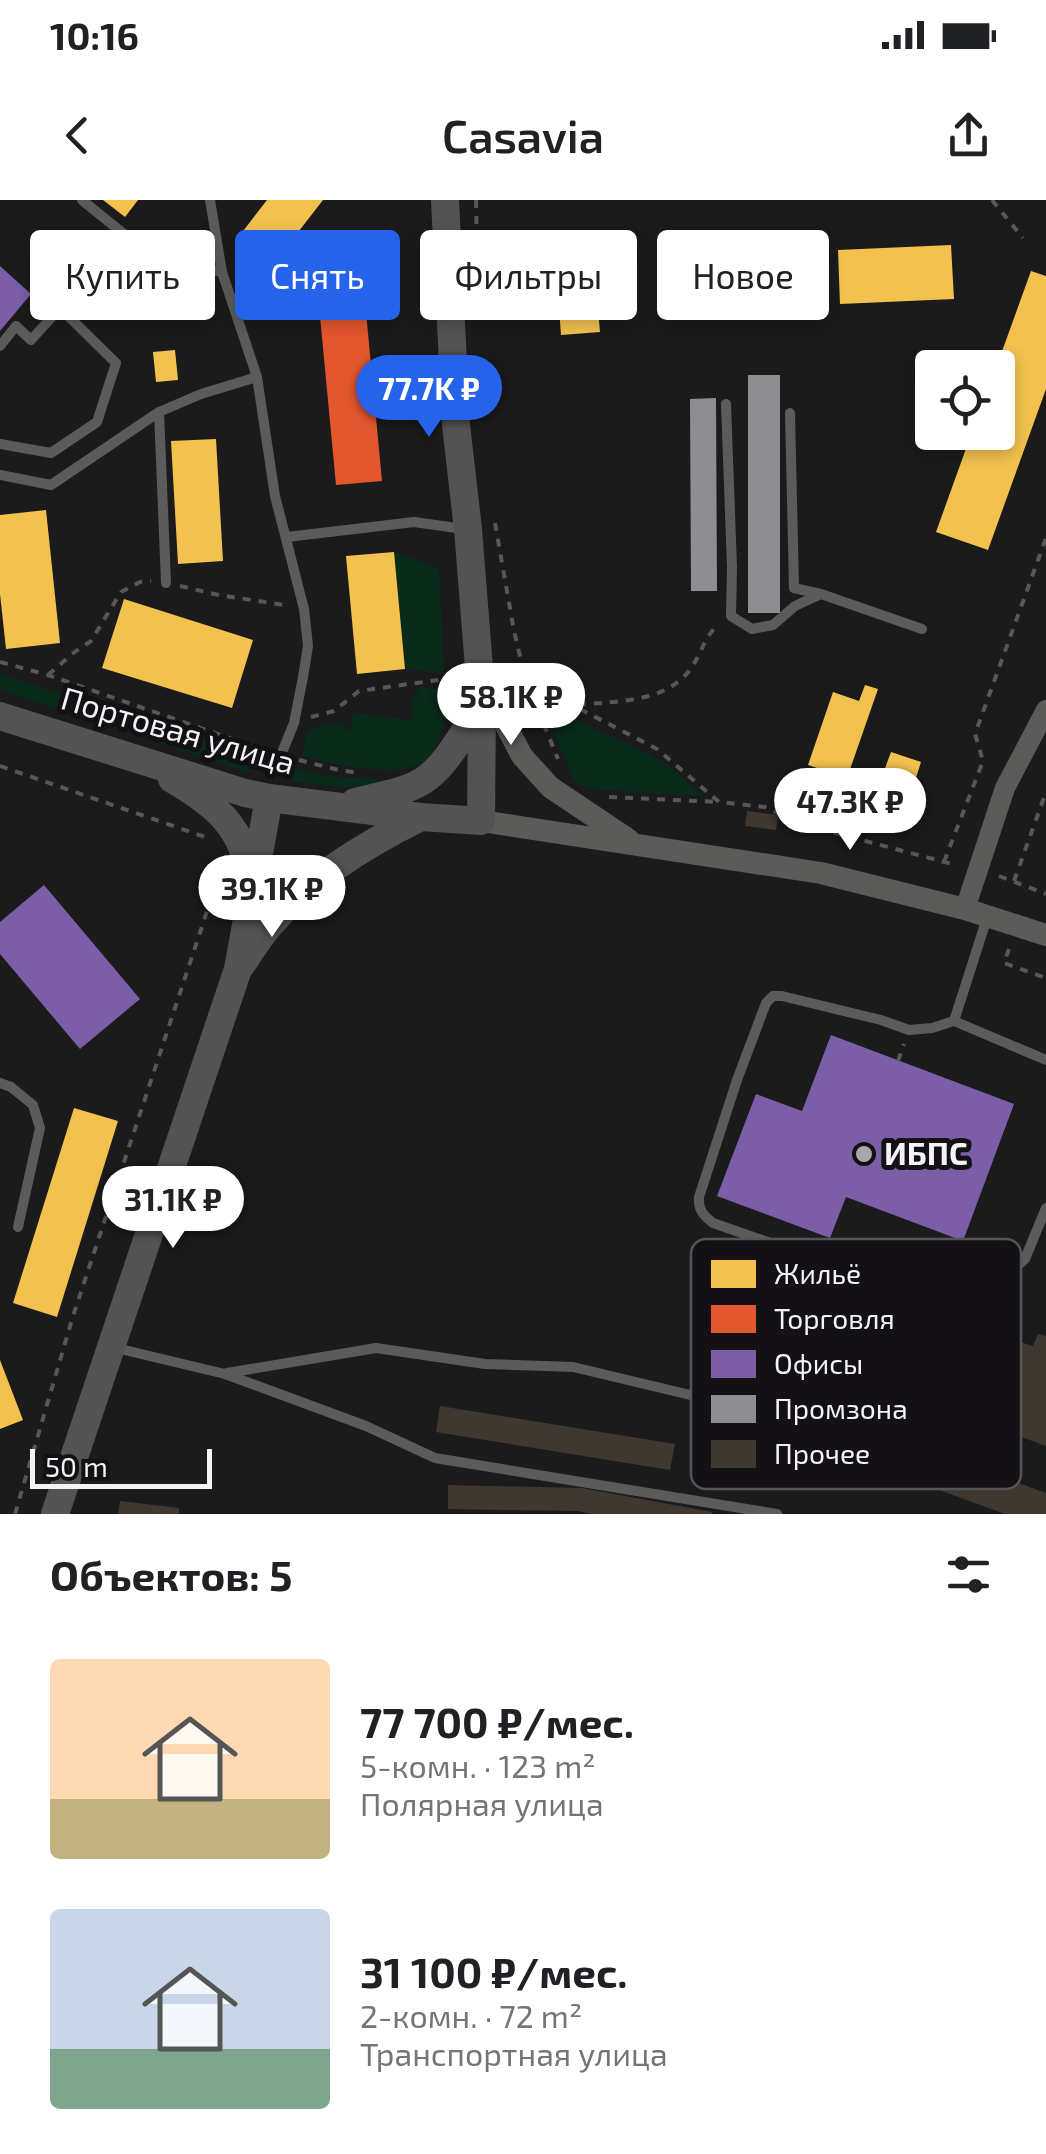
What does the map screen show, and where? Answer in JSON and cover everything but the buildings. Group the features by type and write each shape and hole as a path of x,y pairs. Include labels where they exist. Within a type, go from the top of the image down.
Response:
{"main road":[{"path":"445,200 456,425 482,706 481,821"},
{"path":"334,807 403,791 438,771 480,677"},
{"name":"Портовая улица","path":"0,716 257,796 481,821"},
{"path":"238,969 270,925 319,879 374,840 422,816 450,770 458,724"},
{"path":"136,758 193,792 231,837 243,845 250,901"},
{"path":"54,1514 238,969 250,901 257,796"}],"street":[{"path":"480,677 522,756 550,787 636,844"},
{"path":"977,913 979,869 1005,788 1046,710"},
{"name":"Портовая улица","path":"481,821 821,873 1046,935"}],"lane":[{"path":"82,200 119,230"},
{"path":"210,200 222,272 257,377 276,496 304,609 308,646 294,723 281,755"},
{"path":"215,270 222,272"},
{"path":"0,346 16,326 31,340 49,320"},
{"path":"0,444 51,452 97,422 116,364 72,320"},
{"path":"0,475 51,484 160,412 201,394 257,377"},
{"path":"726,404 731,616 752,628 773,624 796,606 821,594"},
{"path":"160,412 166,583"},
{"path":"790,413 794,588 922,629"},
{"path":"286,537 414,522 468,529"},
{"path":"954,1022 977,913"},
{"path":"759,1239 713,1223 698,1207 737,1080 766,1003 773,996 909,1030 954,1022 1046,1060"},
{"path":"0,1083 11,1087 33,1106 40,1128 18,1227"},
{"path":"1021,1262 1046,1208"},
{"path":"111,1347 225,1374 366,1426 435,1458 777,1514"},
{"path":"225,1374 376,1348 484,1364 573,1366 691,1394"}],"path":[{"path":"476,200 478,322"},
{"path":"992,200 1023,238"},
{"path":"494,516 526,681 562,768"},
{"path":"944,862 984,761 975,734 1046,538"},
{"path":"48,676 91,642 121,592 140,582 156,580 304,609"},
{"path":"576,706 638,699 663,691 689,672 714,627 731,616"},
{"path":"0,662 261,749 370,774"},
{"path":"480,677 526,681 576,706 658,749 719,802"},
{"path":"294,723 334,711 359,691 453,678 458,724"},
{"path":"257,796 261,749"},
{"path":"0,766 231,837 73,1316 15,1514"},
{"path":"1014,882 1046,792"},
{"path":"820,829 831,794"},
{"path":"603,796 765,806 794,821 979,869 1046,894"}],"green space":[{"path":"394,552 439,568 444,673 405,669"},
{"path":"0,674 252,755 247,772 0,690"},
{"path":"420,687 446,691 440,739 423,762 382,770 302,756 312,728 340,722 350,732 353,713 412,720 411,699"},
{"path":"540,702 665,763 704,796 581,785 574,780"},
{"path":"267,761 328,776 402,781 372,790 305,783 264,775"}],"place":[{"name":"ИБПС","path":"864,1154"}]}
